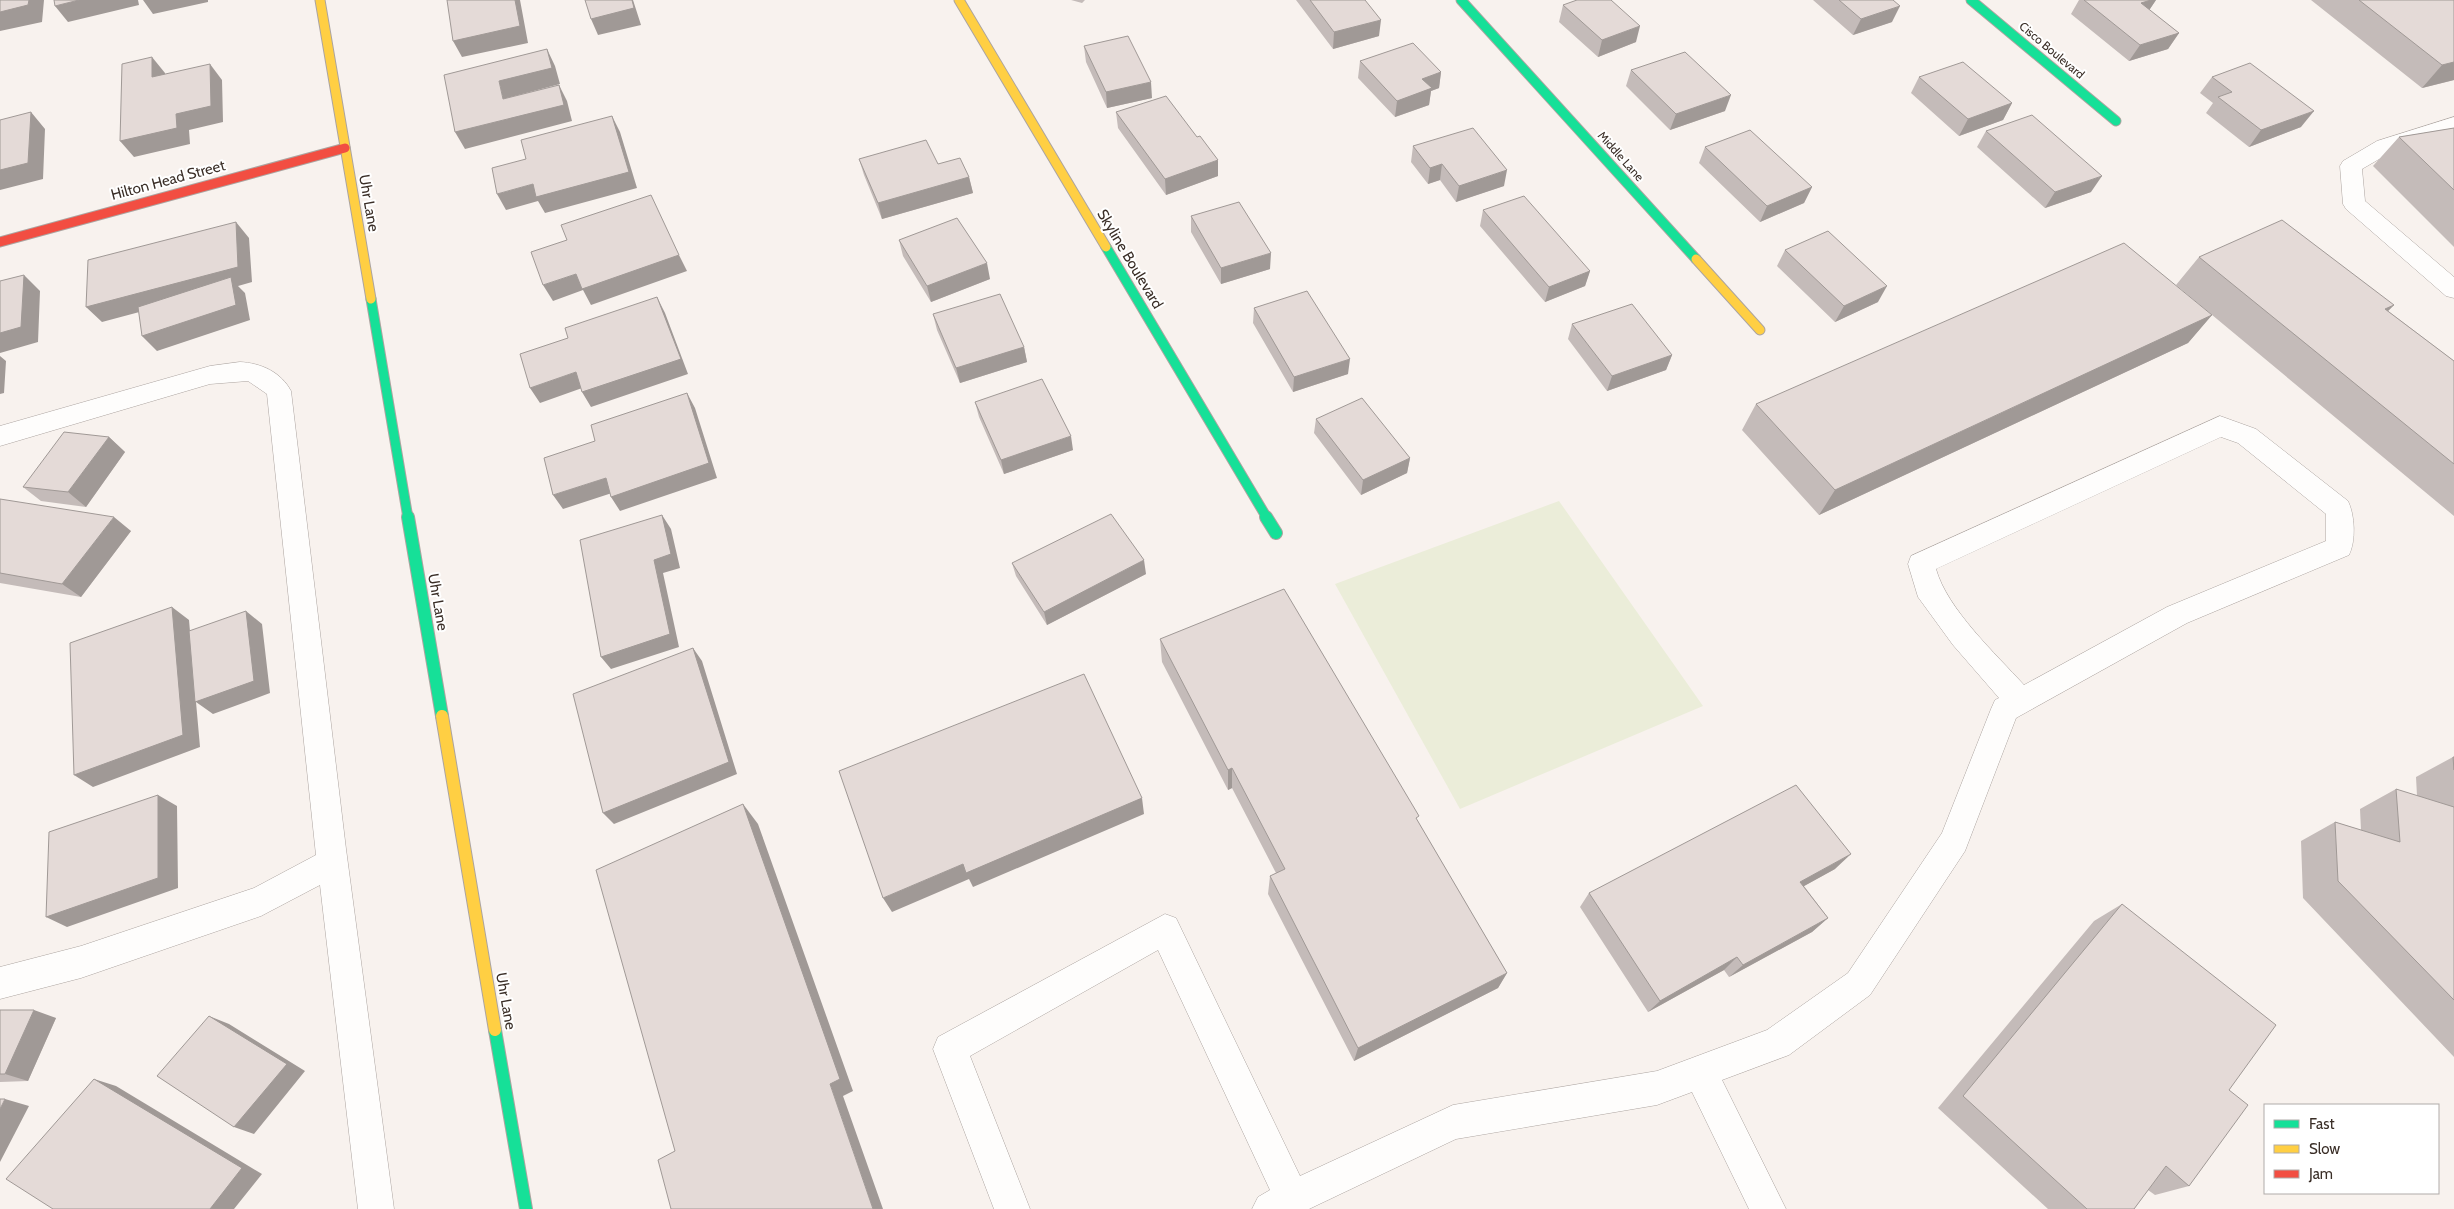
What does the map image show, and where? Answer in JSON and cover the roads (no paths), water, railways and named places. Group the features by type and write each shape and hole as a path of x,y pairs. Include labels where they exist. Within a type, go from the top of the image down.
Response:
{"street":[{"name":"Uhr Lane","path":"320,0 526,1209"},
{"name":"Skyline Boulevard","path":"959,0 1276,532"},
{"name":"Middle Lane","path":"1461,0 1760,330"},
{"name":"Cisco Boulevard","path":"1971,0 2116,121"},
{"name":"Hilton Head Street","path":"0,242 345,148"}],"lane":[{"path":"2454,124 2385,146 2351,166 2354,204 2454,290"},
{"path":"0,436 210,374 245,370 266,377 280,391 333,862 376,1209"},
{"path":"1012,1209 950,1049 1165,929 1281,1204 1453,1122 1657,1088 1777,1043 1860,984 1954,841 2006,710 2177,615 2340,547 2339,508 2247,436 2220,426 1921,564 1928,589 1963,637 2020,702"},
{"path":"0,983 81,962 261,901 333,862"},
{"path":"1700,1072 1768,1209"}]}
